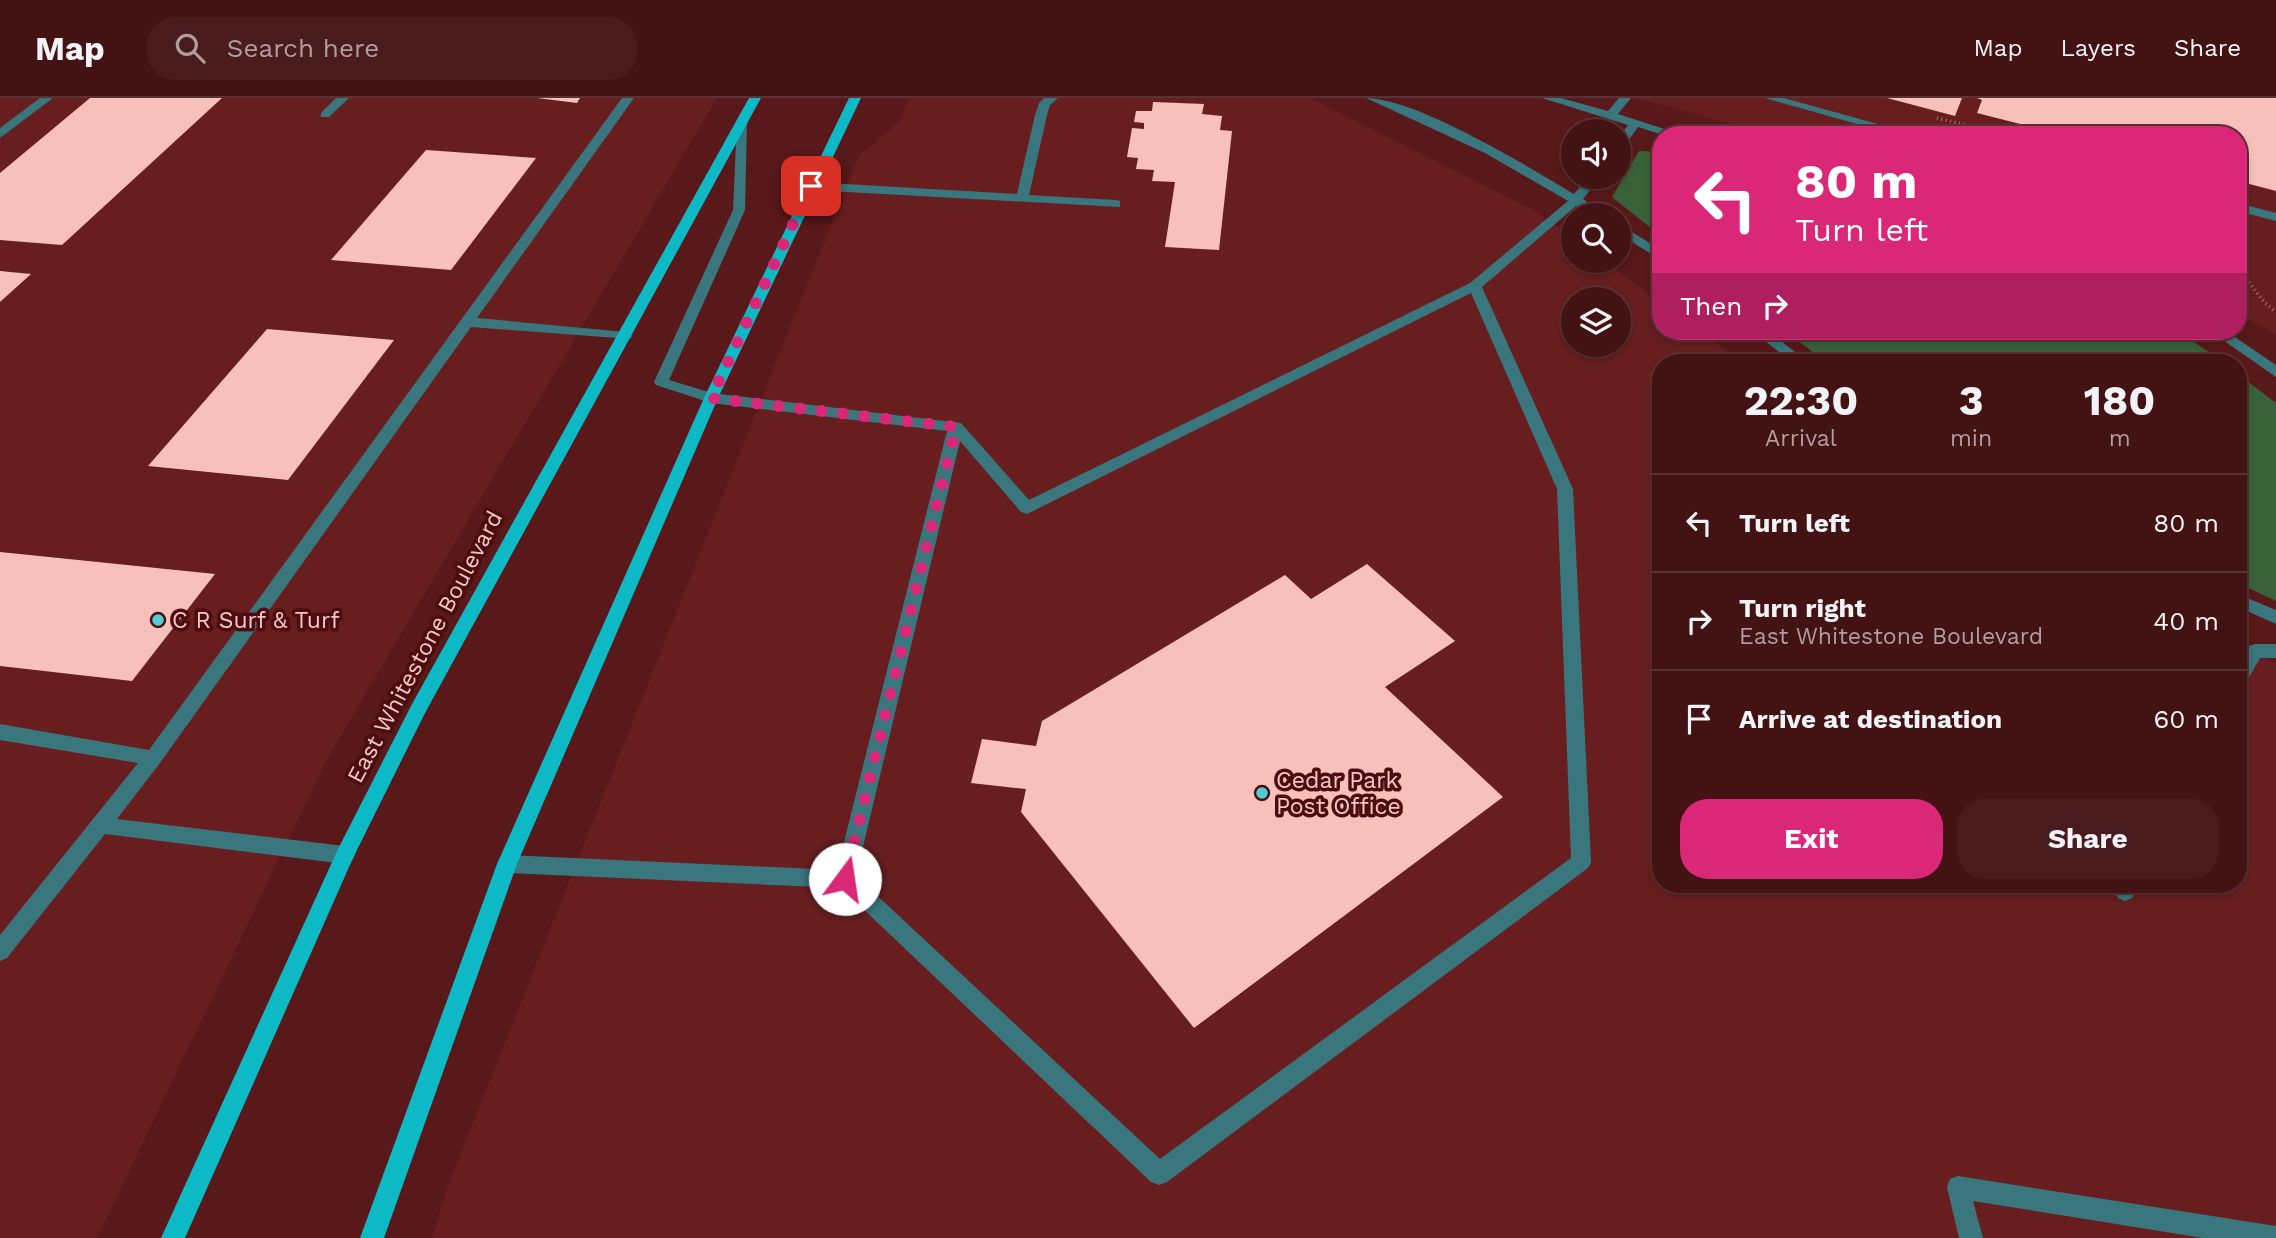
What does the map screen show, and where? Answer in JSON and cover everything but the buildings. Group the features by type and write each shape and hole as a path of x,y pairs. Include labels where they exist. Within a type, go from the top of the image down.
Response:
{"main road":[{"name":"East Whitestone Boulevard","path":"173,1238 345,855 418,709 755,98"},
{"path":"372,1238 507,864 711,398 855,98"}],"street":[{"path":"0,134 47,98"},
{"path":"325,115 343,98"},
{"path":"0,951 153,758 628,98"},
{"path":"1022,198 1041,115 1045,103 1052,98"},
{"path":"1372,98 1456,135 1525,170 1581,203"},
{"path":"1548,98 1652,128"},
{"path":"1610,116 1625,98"},
{"path":"1771,98 1877,126"},
{"path":"741,122 739,210 661,382 711,398 956,427 1027,508 1475,286 1576,200 1585,189"},
{"path":"1631,128 1635,123"},
{"path":"811,186 1116,204"},
{"path":"2247,209 2276,217"},
{"path":"1631,236 1652,250"},
{"path":"507,864 845,879 1159,1174 1581,862 1565,489 1475,286"},
{"path":"467,322 625,336"},
{"path":"1771,340 1790,354"},
{"path":"2230,340 2276,372"},
{"path":"845,879 956,427"},
{"path":"2247,604 2276,617"},
{"path":"2247,665 2255,651 2276,651"},
{"path":"0,732 153,758"},
{"path":"101,825 345,855"},
{"path":"1971,1238 1958,1187 2276,1238"}],"path":[{"path":"2247,280 2264,302 2276,312"}],"shaded area":[{"path":"0,98 717,98 326,761 97,1238 0,1238"},
{"path":"909,98 1309,98 1534,210 1561,229 1561,273 1620,273 1652,296 1652,340 1711,340 1731,354 1652,354 1652,893 2247,893 2247,649 2276,663 2276,1238 432,1238 448,1185 858,157 899,122"},
{"path":"1636,98 2276,98 2276,334 2247,319 2247,126 1740,126"}],"green space":[{"path":"1639,151 1652,152 1652,229 1631,212 1631,203 1620,203 1612,197 1617,189 1631,189 1631,165"},
{"path":"1797,340 2191,340 2211,354 1815,354"},
{"path":"2247,381 2276,403 2276,601 2247,587"}],"place":[{"name":"C R Surf & Turf","path":"158,620"},
{"name":"Cedar Park Post Office","path":"1262,793"}],"route":[{"path":"811,186 711,398 956,427 845,879"}]}
